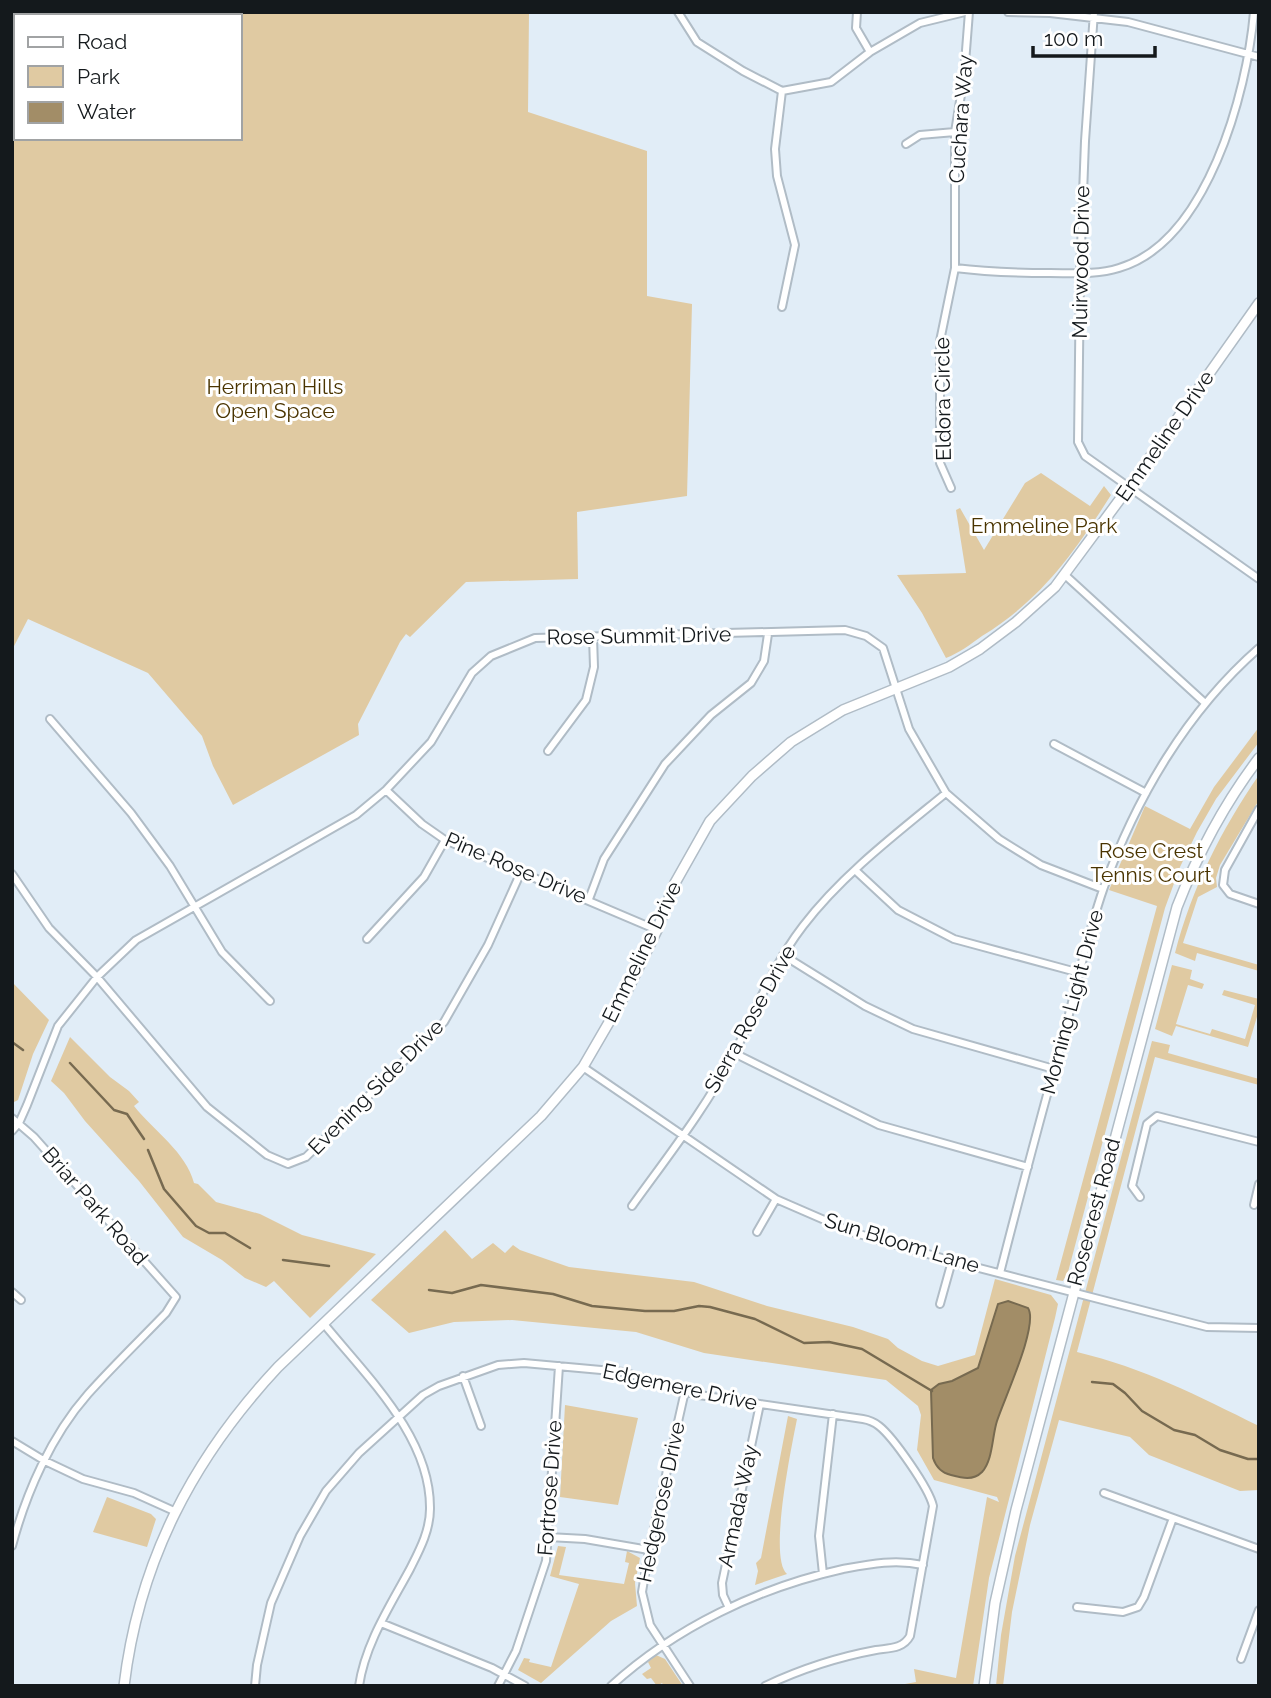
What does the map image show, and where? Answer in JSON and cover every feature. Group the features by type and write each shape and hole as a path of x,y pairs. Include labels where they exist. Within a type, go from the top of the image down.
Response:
{"street":[{"path":"678,12 698,42 743,71 782,91 831,82 870,52 919,23 967,12"},
{"path":"857,12 856,28 870,52"},
{"name":"Cuchara Way","path":"954,268 955,132 964,76 967,12"},
{"path":"1008,12 1094,15 1259,57"},
{"path":"954,268 985,272 1101,273 1143,258 1162,244 1178,228 1203,189 1229,135 1250,54 1254,12"},
{"name":"Muirwood Drive","path":"1094,15 1085,141 1080,274 1078,442 1085,456 1259,579"},
{"path":"782,91 775,149 777,176 795,244 782,307"},
{"path":"906,144 920,135 955,132"},
{"name":"Eldora Circle","path":"951,488 940,463 940,341 954,268"},
{"name":"Emmeline Drive","path":"124,1686 127,1661 145,1587 174,1511 247,1401 278,1367 541,1116 583,1067 626,993 657,930 675,883 710,821 752,776 791,742 843,710 949,667 980,649 1016,622 1055,587 1259,303"},
{"path":"1065,575 1205,703"},
{"name":"Rose Summit Drive","path":"12,1131 19,1123 58,1026 97,977 136,940 356,814 386,790 431,742 472,673 491,656 535,638 845,630 866,636 883,648 909,729 946,793 1009,846 1041,865 1103,889"},
{"path":"589,899 604,859 641,798 666,764 711,715 751,682 764,661 768,634"},
{"path":"548,751 586,700 594,667 593,637"},
{"name":"Morning Light Drive","path":"1000,1273 1103,889 1146,793 1174,746 1205,703 1259,648"},
{"path":"50,719 131,813 170,866 222,952 270,1002"},
{"path":"1054,744 1146,793"},
{"name":"Rosecrest Road","path":"984,1686 989,1640 1004,1559 1177,907 1194,864 1218,817 1259,758"},
{"name":"Pine Rose Drive","path":"386,790 422,824 445,840 657,930"},
{"name":"Sierra Rose Drive","path":"632,1206 684,1137 734,1053 783,954 824,900 855,870 946,793"},
{"path":"1259,809 1225,870 1223,885 1233,896 1259,904"},
{"path":"367,939 424,877 445,840"},
{"path":"855,870 898,910 954,939 1080,973"},
{"name":"Evening Side Drive","path":"97,977 207,1107 267,1155 288,1164 306,1157 444,1021 488,945 521,872"},
{"path":"12,874 49,928 97,977"},
{"path":"783,954 865,1006 913,1029 1054,1069"},
{"path":"734,1053 879,1125 1028,1167"},
{"name":"Sun Bloom Lane","path":"583,1067 776,1199 852,1233 1207,1327 1259,1328"},
{"path":"1140,1197 1132,1186 1147,1124 1157,1116 1259,1142"},
{"name":"Briar Park Road","path":"12,1118 34,1137 176,1297 166,1313 87,1395 63,1428 46,1461"},
{"path":"1254,1205 1259,1184"},
{"path":"757,1232 776,1199"},
{"path":"940,1304 952,1261"},
{"path":"12,1292 20,1300"},
{"path":"324,1324 399,1417 416,1446 427,1474 430,1511 423,1544 381,1623 362,1668 359,1686"},
{"name":"Edgemere Drive","path":"255,1686 271,1604 300,1536 326,1492 359,1453 433,1388 506,1364 623,1372 685,1391 868,1420 880,1427 927,1489 933,1502 934,1513 922,1565"},
{"name":"Fortrose Drive","path":"498,1686 516,1651 545,1566 559,1366"},
{"path":"463,1376 481,1426"},
{"name":"Hedgerose Drive","path":"685,1391 642,1586 643,1604 650,1625 691,1686"},
{"name":"Armada Way","path":"729,1608 723,1595 722,1583 760,1404"},
{"path":"824,1574 818,1541 833,1415"},
{"path":"12,1441 83,1479 134,1493 174,1511"},
{"path":"12,1546 30,1487 46,1461"},
{"path":"1104,1493 1259,1549"},
{"path":"1077,1607 1126,1612 1140,1606 1173,1518"},
{"path":"548,1537 586,1539 649,1550"},
{"path":"611,1686 664,1646 729,1608 772,1590 824,1574 885,1562 905,1561 922,1565 911,1633 905,1643 821,1664 765,1686"},
{"path":"1241,1659 1259,1610"},
{"path":"381,1623 504,1674 525,1686"}],"green space":[{"name":"Herriman Hills Open Space","path":"12,12 529,12 528,112 647,151 647,296 692,304 687,496 577,512 578,579 466,582 410,637 406,634 400,642 358,724 359,735 233,805 213,766 202,736 148,673 28,619 12,650"},
{"name":"Emmeline Park","path":"1041,473 1090,506 1104,486 1111,495 1070,555 1022,607 965,648 946,658 922,613 897,575 966,573 956,510 960,508 984,550 1025,483"},
{"name":"Rose Crest Tennis Court","path":"1259,727 1259,742 1216,799 1180,867 1165,908 1068,1272 1063,1281 1056,1280 1157,906 1109,890 1145,806 1190,829 1214,787"},
{"path":"1259,775 1259,800 1220,865 1216,878 1217,887 1198,897 1183,943 1259,965 1259,971 1197,953 1195,961 1175,953 1209,860"},
{"path":"1172,965 1192,970 1190,979 1204,984 1202,989 1188,985 1176,1024 1210,1034 1212,1029 1245,1039 1255,1005 1222,995 1224,990 1259,999 1259,1010 1248,1047 1176,1026 1172,1036 1155,1029"},
{"path":"12,982 49,1020 33,1054 18,1100 12,1103"},
{"path":"70,1037 139,1102 134,1106 177,1152 194,1183 216,1202 260,1214 302,1235 376,1254 310,1318 274,1281 266,1287 245,1278 222,1260 183,1237 139,1181 51,1081"},
{"path":"1152,1041 1170,1045 1168,1053 1259,1079 1259,1085 1155,1057 1077,1352 1148,1375 1259,1426 1259,1490 1240,1491 1149,1455 1130,1437 1059,1420 1030,1525 1012,1612 1003,1686 996,1686 1001,1635 1015,1556"},
{"path":"445,1230 472,1259 493,1243 505,1253 513,1245 569,1267 694,1282 767,1306 853,1327 888,1339 898,1348 922,1361 938,1366 975,1355 995,1279 1051,1295 1058,1304 989,1578 973,1686 894,1686 916,1682 914,1669 956,1678 987,1497 999,1502 997,1497 934,1480 917,1450 921,1415 918,1406 886,1380 704,1353 636,1332 512,1320 454,1322 409,1333 371,1300"},
{"path":"565,1405 638,1418 618,1505 560,1497"},
{"path":"788,1416 797,1419 780,1525 782,1564 787,1574 755,1585 758,1571 756,1563 761,1558"},
{"path":"107,1497 151,1514 156,1519 147,1547 93,1532"},
{"path":"558,1546 566,1547 559,1575 624,1584 629,1563 625,1562 627,1551 640,1558 635,1583 637,1606 611,1621 541,1683 518,1670 524,1658 530,1659 529,1662 551,1667 579,1584 550,1576"},
{"path":"656,1655 665,1659 683,1686 664,1686 662,1683 657,1686 651,1678 647,1679 642,1674 651,1668 648,1662"}],"water":[{"path":"1008,1301 1028,1308 1029,1330 997,1421 986,1467 971,1478 948,1474 940,1469 933,1458 931,1390 978,1368 998,1304"}],"waterway":[{"path":"12,1042 23,1050"},
{"path":"70,1063 114,1110 127,1114 144,1139"},
{"path":"148,1150 164,1189 196,1226 209,1233 225,1233 250,1248"},
{"path":"283,1260 329,1266"},
{"path":"429,1290 452,1293 481,1285 553,1294 592,1306 645,1311 710,1307 755,1319 804,1343 829,1342 862,1349 932,1391"},
{"path":"1092,1382 1113,1384 1142,1411 1174,1430 1195,1435 1220,1450 1248,1459 1259,1459"}]}
